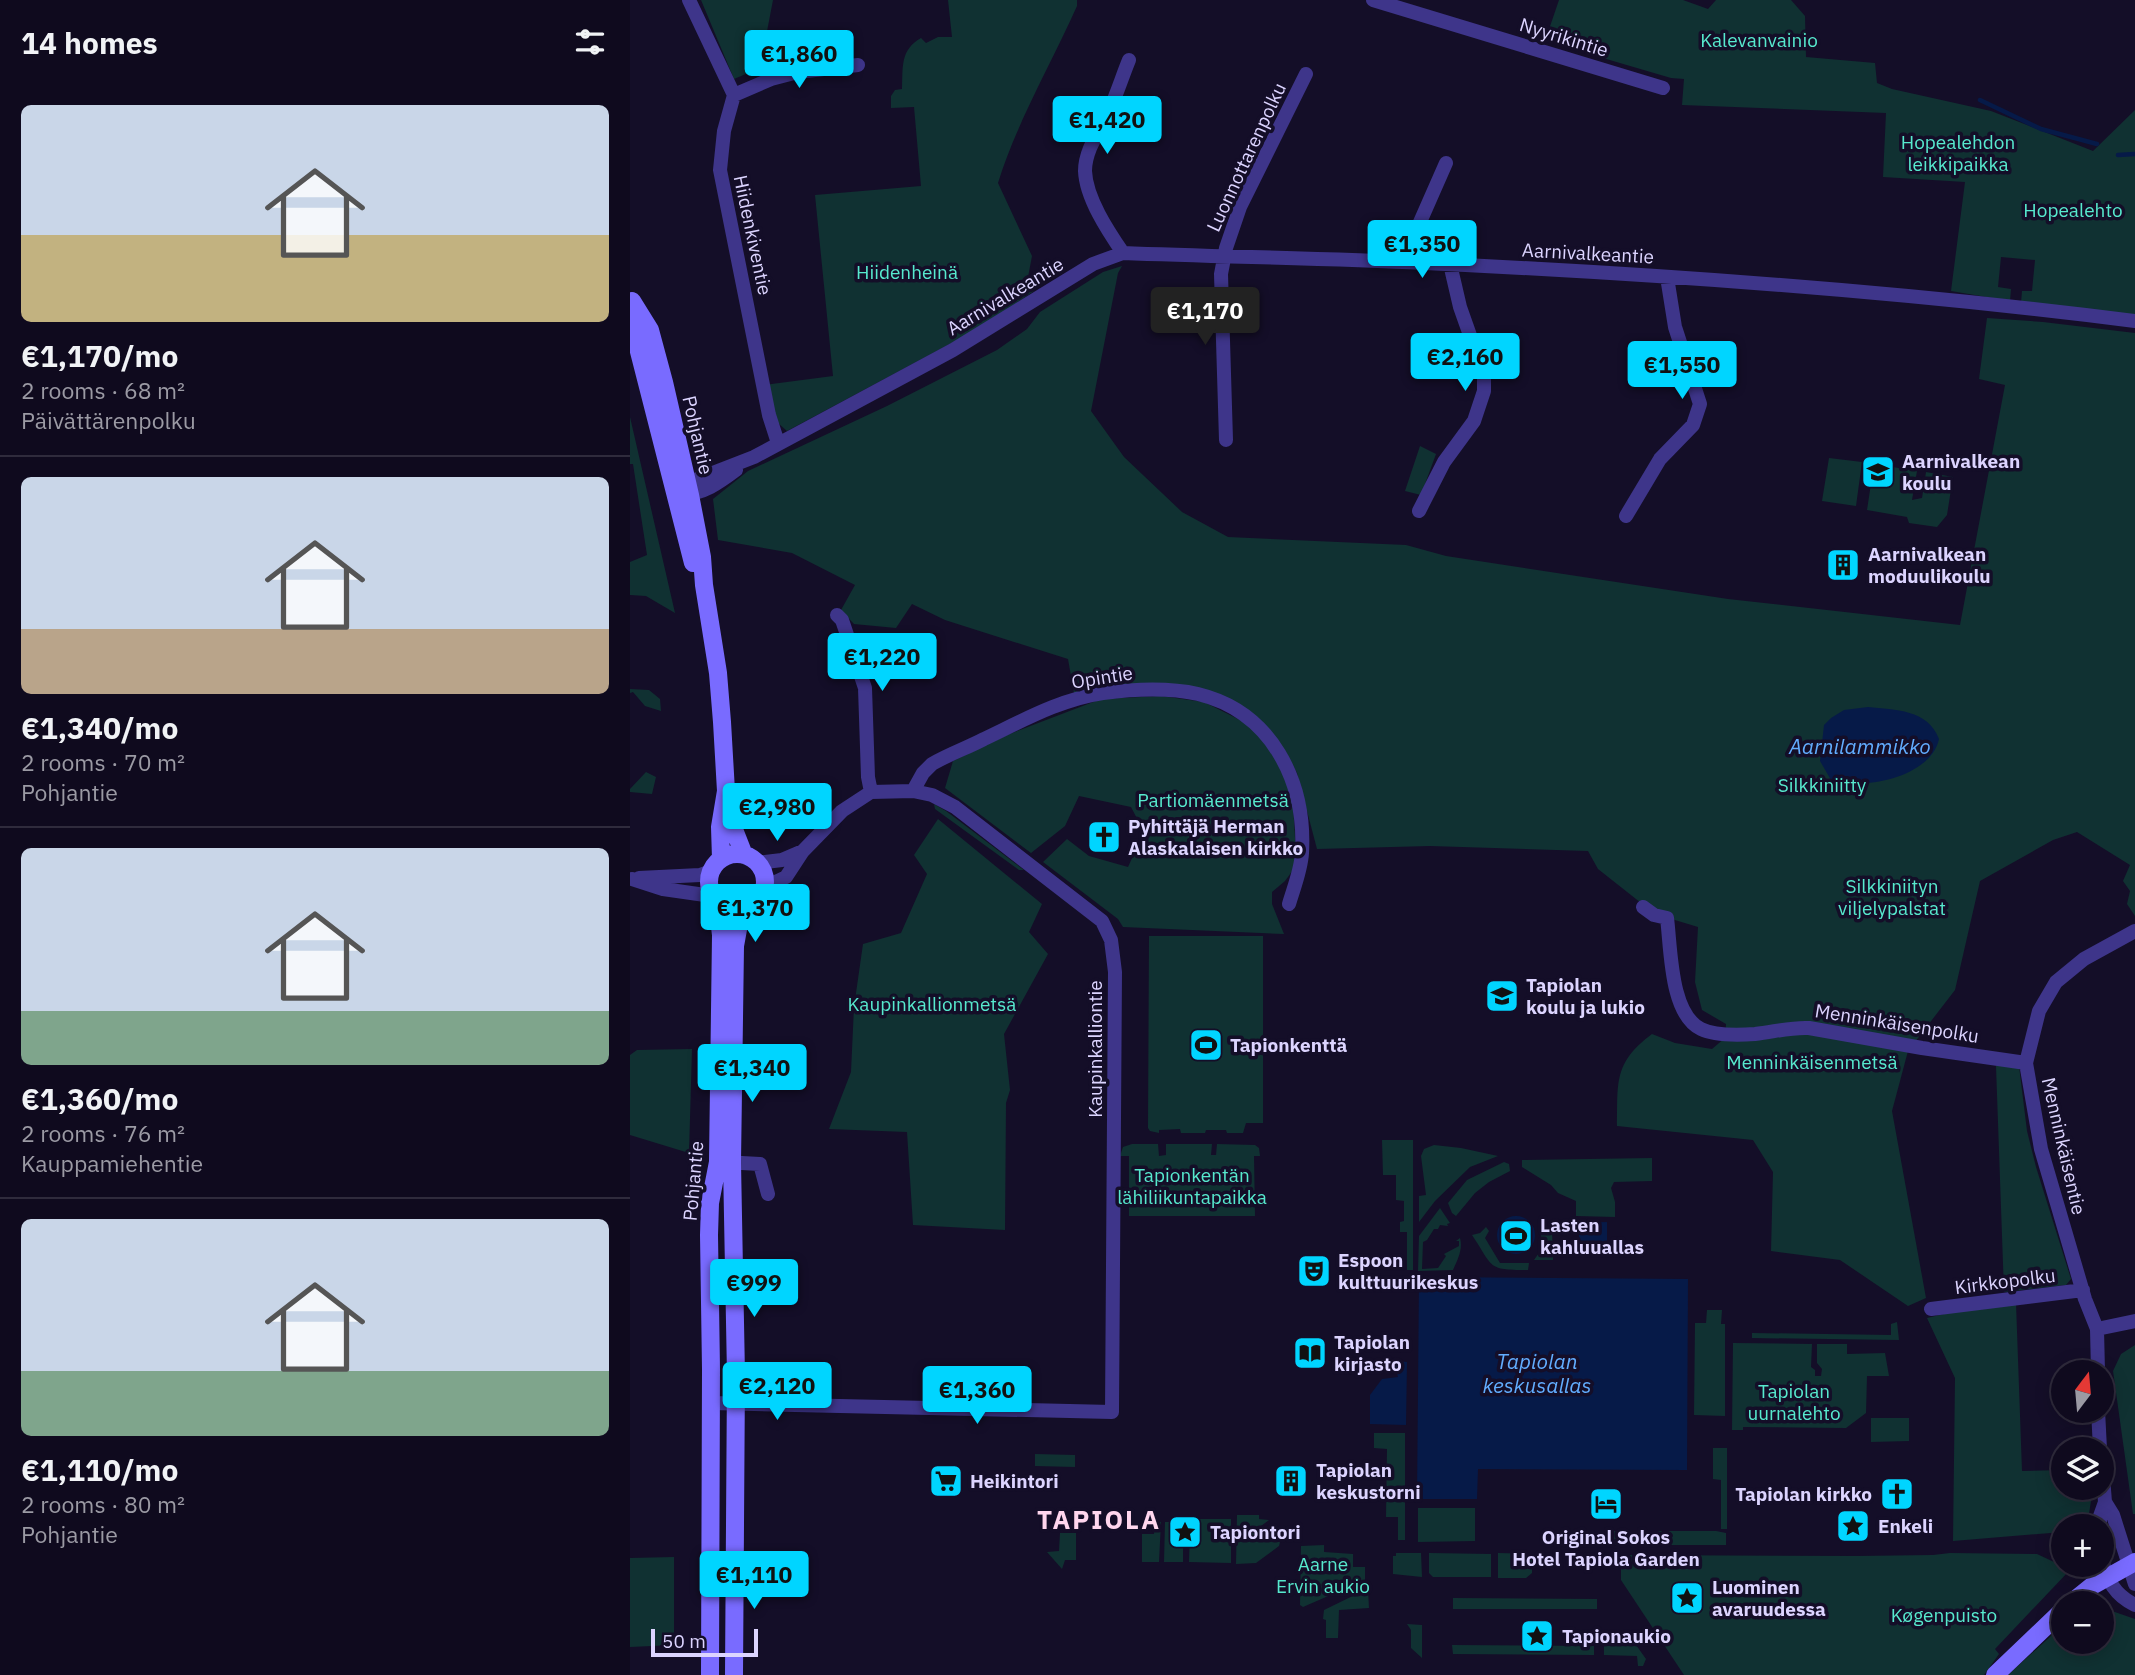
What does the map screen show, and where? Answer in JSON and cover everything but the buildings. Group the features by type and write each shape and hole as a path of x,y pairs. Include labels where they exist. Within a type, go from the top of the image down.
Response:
{"main road":[{"name":"Pohjantie","path":"631,298 634,332 702,557 718,673 726,792 735,832 751,859"},
{"name":"Pohjantie","path":"716,865 726,792"},
{"path":"732,854 751,859 764,874 765,887 759,900 748,908 734,911 714,899 709,886 716,865 732,854"},
{"name":"Pohjantie","path":"714,899 721,935 725,1162 736,1404 734,1675"},
{"name":"Pohjantie","path":"710,1675 710,1203 725,1162 735,946 739,924 748,908"},
{"path":"2088,1591 2133,1563"},
{"path":"1995,1675 2051,1621"}],"street":[{"path":"689,0 734,95 771,79 798,72 858,65"},
{"name":"Nyyrikintie","path":"1373,0 1663,88"},
{"path":"1123,253 1103,224 1085,169 1089,153 1129,60"},
{"name":"Luonnottarenpolku","path":"1226,440 1222,333 1224,256 1240,207 1306,74"},
{"name":"Hiidenkiventie","path":"734,95 724,131 720,170 769,415 779,443"},
{"path":"1409,262 1412,238 1446,163"},
{"name":"Aarnivalkeantie","path":"684,491 716,485 754,457 953,350 1093,264 1123,253 1409,262 1667,277 2014,307 2135,321"},
{"path":"1419,511 1444,462 1474,421 1483,391 1484,375 1460,307 1450,264"},
{"path":"1626,516 1660,459 1693,425 1700,404 1675,327 1667,277"},
{"path":"837,615 842,620 864,688 872,792"},
{"name":"Opintie","path":"914,791 922,773 932,764 1052,707 1101,693 1168,689 1200,695 1243,715 1264,733 1281,753 1291,773 1301,816 1302,853 1289,904"},
{"path":"765,887 786,877 803,851 842,811 872,792 914,791"},
{"name":"Kaupinkalliontie","path":"736,1404 1112,1412 1115,972 1111,940 1102,921 1093,912 955,807 932,795 914,791"},
{"path":"751,859 782,860 803,851"},
{"path":"631,879 700,875 716,865"},
{"path":"631,879 663,889 714,899"},
{"name":"Menninkäisenpolku","path":"1643,907 1654,915 1667,918 1680,1005 1687,1017 1702,1030 1755,1034 1793,1027 1809,1028 2026,1063"},
{"name":"Menninkäisentie","path":"2098,1360 2097,1329 2041,1149 2026,1063 2039,1011 2056,982 2084,959 2135,931"},
{"path":"725,1162 760,1164 768,1194"},
{"name":"Kirkkopolku","path":"1931,1309 2083,1290"},
{"path":"2097,1329 2135,1321"},
{"path":"711,1403 736,1404"},
{"path":"2100,1514 2105,1502"},
{"path":"2105,1502 2133,1563 2135,1584"},
{"path":"2106,1578 2116,1592 2135,1605"}],"green space":[{"path":"701,0 773,0 760,68 734,79"},
{"name":"Hiidenheinä","path":"948,0 1077,0 1077,6 1035,93 998,183 1032,256 1028,277 1036,276 1034,291 976,330 787,431 769,415 764,385 833,376 815,195 921,186 914,107 891,108 891,96 895,90 902,89 904,60 914,43 921,38 926,43 938,37 952,37"},
{"path":"1559,0 1683,0 1708,9 1716,0 1791,0 1805,16 1806,57 1875,63 1877,83 1892,89 1991,111 2093,151 2135,110 2135,317 2021,303 2022,291 2032,291 2035,260 2001,257 1998,287 2011,289 2010,301 1951,291 1965,182 1883,177 1886,113 1682,105 1684,79 1671,78 1545,41"},
{"name":"Silkkiniitty","path":"1122,266 1118,273 1091,411 1124,457 1182,512 1228,537 1406,545 1446,556 1728,599 1960,625 2005,385 1979,379 1987,318 2135,333 2135,916 2127,904 2130,891 2123,881 2130,865 2077,832 2053,840 1980,881 1955,990 1908,1051 1892,1111 1926,1298 1908,1306 1840,1260 1771,1251 1773,1172 1753,1140 1617,1126 1620,1075 1630,1055 1639,1045 1652,1034 1675,1043 1712,1049 1725,1038 1726,1024 1702,1010 1695,982 1698,927 1655,914 1598,869 1588,851 1430,846 1317,849 1297,773 1286,752 1269,734 1200,695 1074,693 1068,659 945,620 912,604 896,628 854,624 841,610 855,585 792,553 718,540 713,499 748,471 887,406 997,350 1027,329 1040,312 1103,272"},
{"path":"630,417 675,613 646,596 630,595 630,562 647,555 633,464 630,464"},
{"path":"1420,446 1436,454 1421,495 1405,491"},
{"path":"1829,458 1862,462 1856,506 1822,501"},
{"path":"1874,464 1917,471 1912,500 1922,498 1926,472 1953,477 1947,515 1937,527 1909,523 1907,517 1867,510"},
{"path":"630,689 649,690 660,699 661,711 645,706 633,692 630,693"},
{"name":"Partiomäenmetsä","path":"1161,696 1204,702 1250,725 1281,764 1293,803 1296,855 1293,870 1272,892 1272,904 1284,934 1123,927 1118,919 1043,862 1067,839 1089,856 1128,867 1144,832 1131,807 1079,796 1065,826 1031,853 945,788 953,761 1007,735 1101,699"},
{"path":"646,772 656,777 652,794 630,792 630,789"},
{"path":"934,804 1024,870 1019,870 935,809"},
{"name":"Kaupinkallionmetsä","path":"938,819 1042,904 1029,932 1048,954 1004,1034 1010,1090 1006,1103 1005,1230 913,1225 907,1132 829,1129 851,1072 854,1007 863,944 901,933 927,874 914,855"},
{"name":"Tapionkenttä","path":"1149,936 1263,936 1263,1123 1246,1123 1243,1133 1206,1130 1205,1133 1181,1133 1180,1129 1159,1130 1159,1133 1148,1128"},
{"path":"692,1049 689,1153 630,1135 630,1055 637,1050"},
{"path":"1996,1066 2019,1066 2027,1131 2071,1279 2066,1285 2004,1292"},
{"path":"1382,1140 1413,1140 1413,1270 1407,1270 1407,1232 1400,1232 1400,1222 1404,1221 1404,1201 1396,1200 1396,1175 1383,1175"},
{"name":"Tapionkentän lähiliikuntapaikka","path":"1132,1144 1158,1144 1159,1156 1166,1155 1166,1144 1212,1144 1211,1155 1216,1155 1217,1144 1255,1145 1259,1148 1260,1156 1254,1156 1255,1216 1129,1216 1129,1156 1120,1156 1123,1147"},
{"path":"1434,1145 1498,1156 1470,1167 1435,1201 1419,1222 1419,1196 1426,1195 1421,1156 1424,1149"},
{"path":"1652,1158 1652,1181 1614,1182 1611,1188 1615,1217 1576,1216 1576,1201 1558,1193 1551,1185 1522,1167 1522,1160"},
{"path":"1504,1162 1509,1164 1510,1171 1475,1193 1456,1216 1452,1213 1448,1203 1467,1180"},
{"path":"1440,1208 1450,1223 1448,1226 1440,1225 1438,1229 1434,1229 1423,1242 1422,1269 1438,1268 1446,1256 1444,1254 1459,1246 1459,1241 1456,1241 1460,1238 1458,1258 1453,1270 1418,1271 1419,1236"},
{"path":"1486,1227 1489,1231 1485,1238 1500,1263 1529,1263 1528,1270 1498,1268 1489,1261 1472,1235 1480,1233"},
{"path":"1541,1230 1552,1230 1553,1260 1534,1260 1541,1250"},
{"path":"2016,1303 2022,1471 2051,1470 2051,1500 2091,1500 2089,1514 2051,1514 2051,1533 1953,1541 1955,1378 1927,1318 1965,1309"},
{"path":"1707,1310 1722,1310 1721,1324 1725,1324 1725,1416 1694,1415 1695,1323 1706,1323"},
{"path":"1897,1322 1899,1340 1752,1338 1752,1333 1891,1335 1891,1324"},
{"name":"Tapiolan uurnalehto","path":"1733,1343 1812,1344 1811,1367 1815,1370 1815,1376 1821,1376 1822,1369 1817,1363 1817,1344 1847,1344 1847,1354 1885,1353 1889,1376 1867,1376 1866,1413 1846,1428 1743,1427 1743,1430 1732,1430"},
{"path":"2135,1345 2135,1514 2114,1378 2114,1369 2121,1354"},
{"path":"958,1370 1006,1370 1005,1391 962,1391"},
{"path":"1871,1418 1909,1418 1909,1441 1871,1442"},
{"path":"1374,1433 1405,1433 1405,1540 1398,1540 1398,1517 1386,1517 1387,1449 1374,1448"},
{"path":"1713,1448 1727,1448 1727,1529 1721,1529 1721,1480 1713,1479"},
{"path":"1035,1454 1075,1455 1075,1467 1035,1466"},
{"path":"1418,1508 1475,1508 1475,1541 1418,1542"},
{"path":"1237,1515 1259,1515 1259,1519 1269,1520 1261,1526 1260,1531 1274,1532 1274,1542 1280,1542 1279,1546 1256,1563 1236,1564"},
{"path":"1196,1519 1231,1519 1231,1563 1189,1562 1190,1529 1196,1529"},
{"path":"1155,1521 1161,1522 1159,1562 1142,1562 1142,1534 1154,1534"},
{"path":"1165,1522 1183,1522 1183,1562 1164,1562"},
{"path":"1614,1531 1716,1531 1726,1533 1726,1545 1614,1545"},
{"path":"1060,1533 1076,1533 1076,1560 1065,1560 1062,1569 1047,1552 1059,1551"},
{"name":"Aarne Ervin aukio","path":"1324,1545 1324,1552 1353,1554 1353,1567 1365,1567 1365,1580 1303,1607 1300,1605 1301,1546"},
{"path":"1396,1553 1421,1553 1422,1577 1393,1574 1393,1556 1396,1556"},
{"path":"1429,1553 1491,1554 1491,1577 1433,1577 1429,1573"},
{"path":"1498,1553 1532,1554 1532,1573 1526,1578 1498,1578"},
{"name":"Køgenpuisto","path":"2037,1554 2051,1561 2051,1577 2063,1577 1995,1649 1999,1654 1984,1675 1684,1675 1621,1580 1621,1555"},
{"path":"674,1557 674,1645 630,1647 630,1558"},
{"path":"1368,1590 1369,1608 1339,1610 1338,1638 1326,1638 1324,1610"},
{"path":"1453,1598 1597,1599 1597,1609 1453,1609"},
{"path":"2114,1612 2135,1619 2135,1675 2008,1675 2051,1636 2051,1654 2114,1654"},
{"path":"1407,1624 1422,1625 1422,1658 1411,1648 1411,1630"},
{"path":"1621,1635 1631,1638 1646,1659 1643,1666 1638,1666 1637,1656 1604,1655 1604,1646 1621,1646"},
{"path":"1452,1645 1594,1646 1594,1655 1453,1654"}],"water":[{"name":"Aarnilammikko","path":"1868,707 1919,716 1934,729 1939,739 1933,752 1910,772 1894,778 1860,784 1831,780 1820,761 1824,725 1844,710"},
{"name":"Lasten kahluuallas","path":"1516,1216 1529,1222 1535,1235 1529,1248 1516,1254 1503,1248 1497,1235 1503,1222"},
{"path":"1607,1222 1607,1251 1579,1251 1579,1223"},
{"name":"Tapiolan keskusallas","path":"1419,1277 1688,1279 1687,1470 1478,1469 1477,1499 1417,1499"},
{"path":"1397,1361 1407,1362 1406,1425 1370,1424 1370,1395 1382,1379 1398,1377 1395,1367 1399,1364"}],"waterway":[{"path":"1980,100 2041,129 2097,144"},
{"path":"2118,155 2135,154"}],"place":[{"name":"Aarnivalkean koulu","path":"1878,472"},
{"name":"Aarnivalkean moduulikoulu","path":"1843,565"},
{"name":"Pyhittäjä Herman Alaskalaisen kirkko","path":"1104,837"},
{"name":"Tapiolan koulu ja lukio","path":"1502,996"},
{"name":"Tapionkenttä","path":"1206,1045"},
{"name":"Lasten kahluuallas","path":"1516,1236"},
{"name":"Espoon kulttuurikeskus","path":"1314,1271"},
{"name":"Tapiolan kirjasto","path":"1310,1353"},
{"name":"Heikintori","path":"946,1481"},
{"name":"Tapiolan keskustorni","path":"1291,1481"},
{"name":"Tapiolan kirkko","path":"1897,1494"},
{"name":"Original Sokos Hotel Tapiola Garden","path":"1606,1504"},
{"name":"Enkeli","path":"1853,1526"},
{"name":"Tapiontori","path":"1185,1532"},
{"name":"Luominen avaruudessa","path":"1687,1598"},
{"name":"Tapionaukio","path":"1537,1636"}],"district":[{"name":"TAPIOLA","path":"1099,1520"}],"park label":[{"name":"Kalevanvainio","path":"1759,40"},
{"name":"Hopealehdon leikkipaikka","path":"1958,153"},
{"name":"Hopealehto","path":"2073,210"},
{"name":"Silkkiniityn viljelypalstat","path":"1892,897"},
{"name":"Menninkäisenmetsä","path":"1812,1062"}]}
